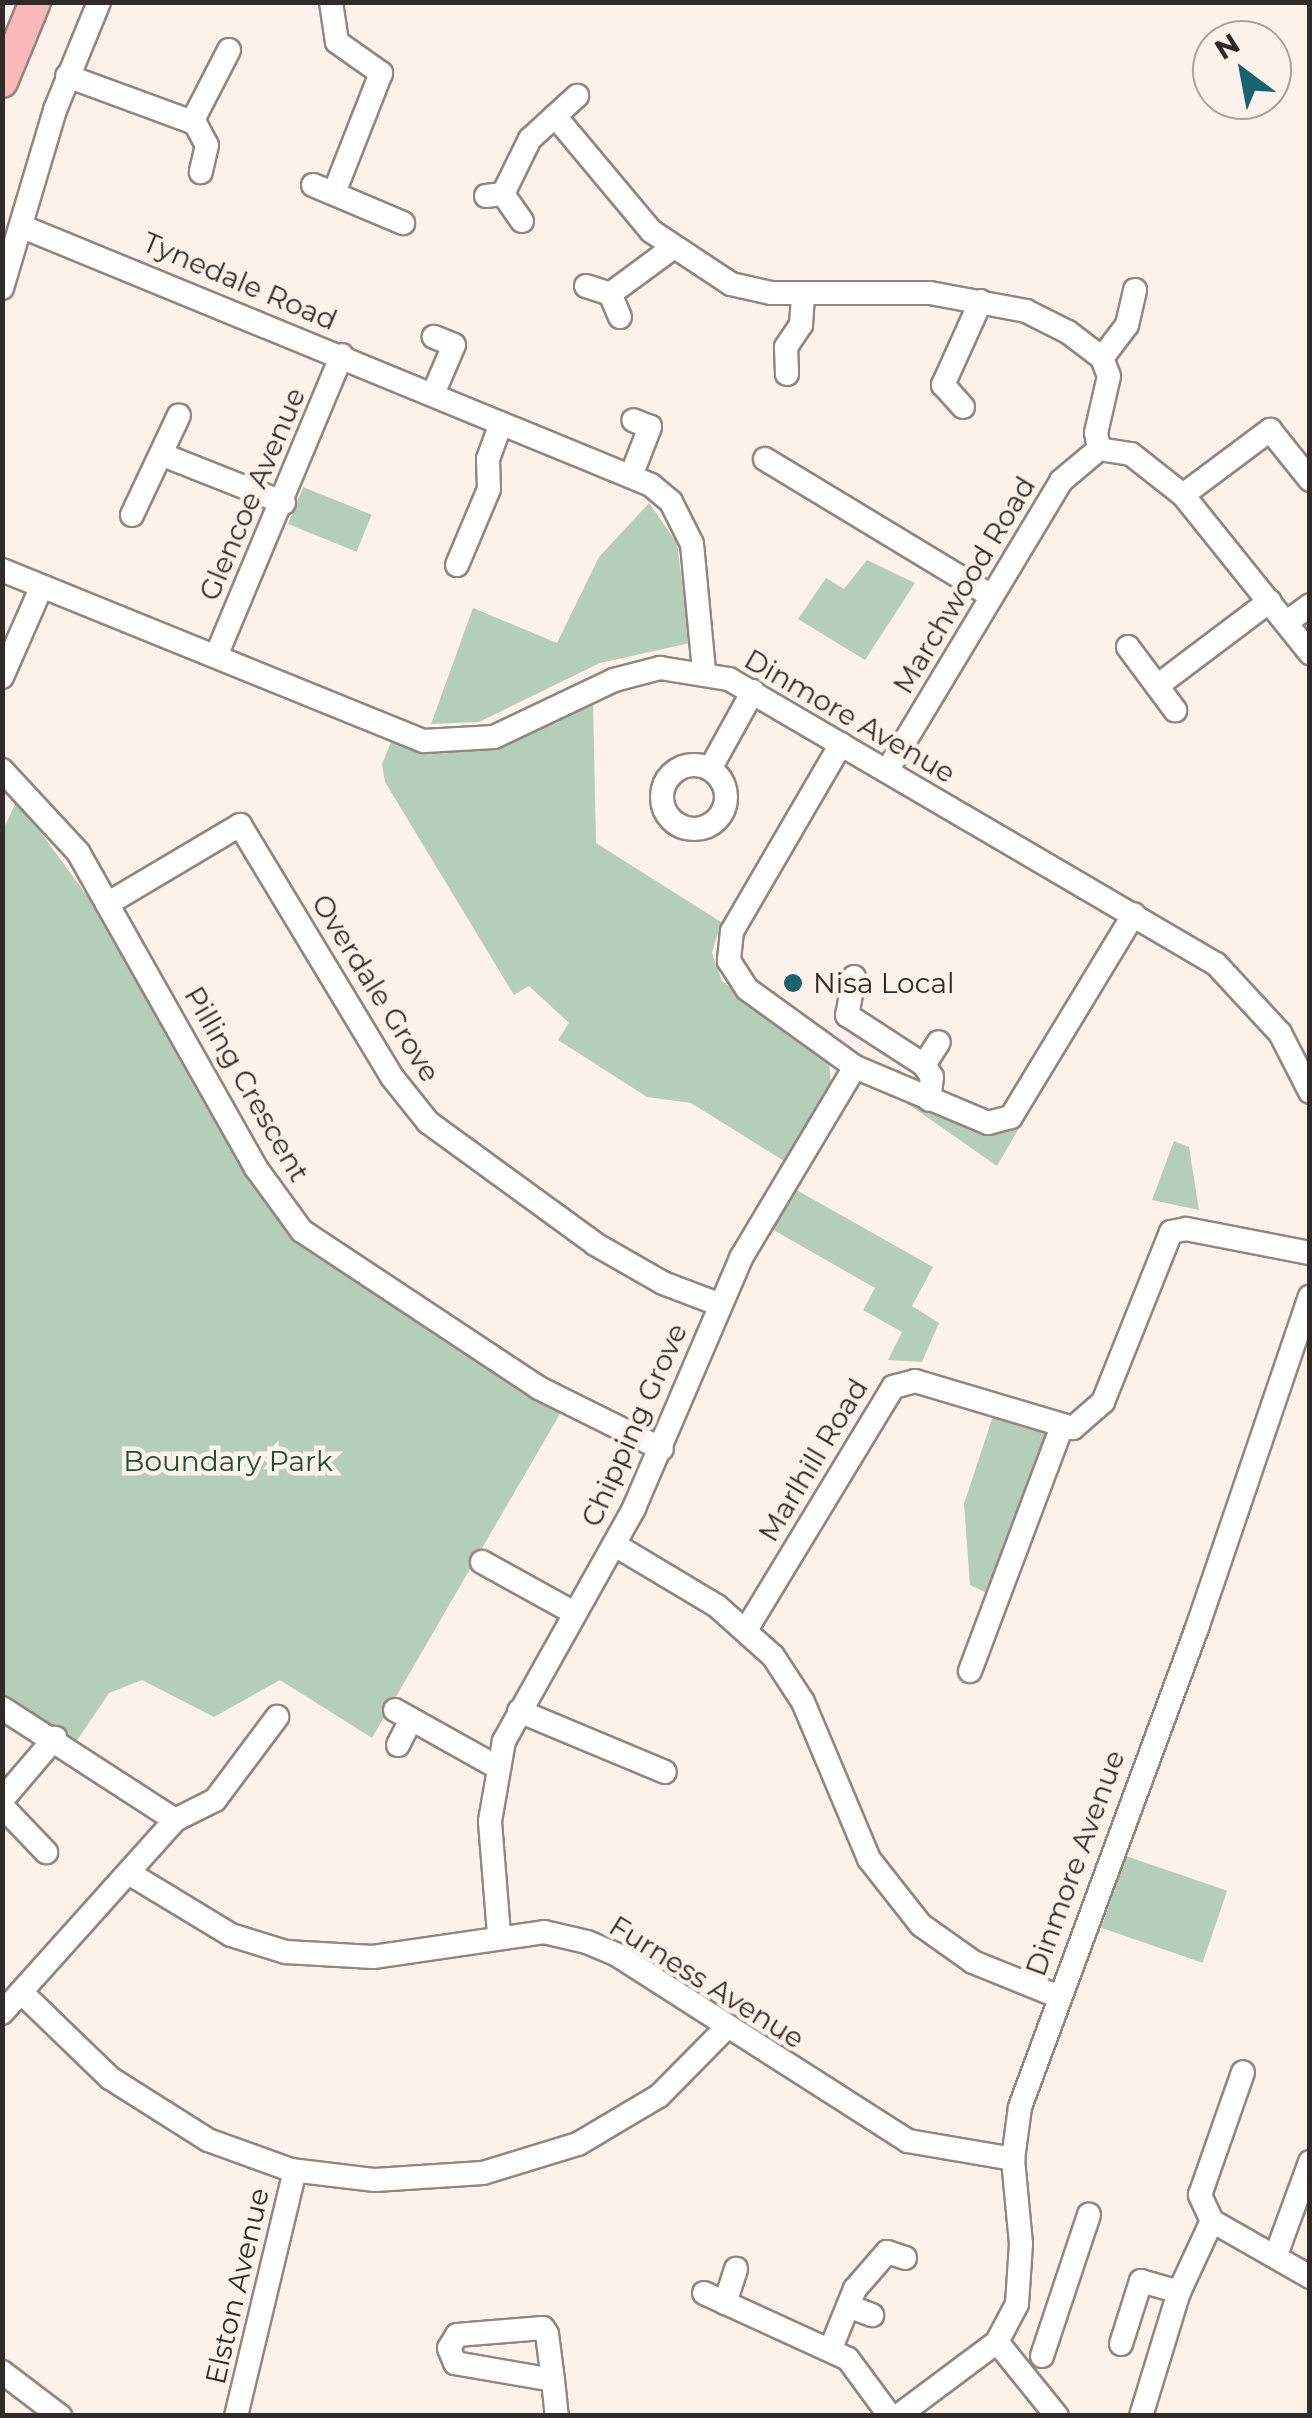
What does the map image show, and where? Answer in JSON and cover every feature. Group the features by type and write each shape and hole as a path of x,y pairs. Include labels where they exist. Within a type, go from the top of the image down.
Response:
{"main road":[{"path":"2,82 35,2"}],"street":[{"path":"2,288 67,76 99,2"},
{"path":"331,2 337,42 381,73 323,189 404,223"},
{"path":"194,121 229,50"},
{"path":"67,76 194,121 206,145 201,172"},
{"path":"522,221 495,195 530,139 578,96"},
{"path":"555,116 671,249 730,284 804,294 899,289 981,301 1051,322 1102,358 1110,389 1096,433 1099,448 1130,454 1183,494 1310,653"},
{"name":"Tynedale Road","path":"23,226 631,476 671,502 688,529 700,586 704,670"},
{"path":"610,294 671,249"},
{"path":"586,286 610,294 620,317"},
{"path":"1102,358 1126,325 1136,290"},
{"path":"787,374 778,343 801,325 804,294"},
{"path":"963,407 935,386 981,301"},
{"path":"433,394 454,345 434,337"},
{"name":"Glencoe Avenue","path":"216,656 284,504 342,356"},
{"path":"132,515 179,415"},
{"path":"631,476 650,427 633,420"},
{"path":"453,554 489,489 488,460 501,422"},
{"path":"1183,494 1270,430 1310,480"},
{"name":"Marchwood Road","path":"887,772 990,594 1062,482 1099,448"},
{"path":"162,455 284,504"},
{"path":"765,459 990,594"},
{"path":"782,499 795,477"},
{"name":"Dinmore Avenue","path":"2,570 216,656 395,734 432,741 494,737 646,671 704,670 754,691 1134,914 1238,984 1280,1033 1310,1092"},
{"path":"2,677 42,588"},
{"path":"1157,686 1270,602"},
{"path":"1287,622 1310,605"},
{"path":"1128,647 1175,710"},
{"path":"710,769 754,691"},
{"path":"841,744 732,932 729,961 747,989 855,1068 988,1123 1011,1117 1134,914"},
{"name":"Pilling Crescent","path":"2,770 66,834 256,1168 302,1231 539,1388 662,1449"},
{"name":"Overdale Grove","path":"107,904 240,825 392,1077 436,1130 607,1252 718,1304"},
{"path":"854,977 844,1004 854,1025 924,1065 932,1077 929,1100"},
{"path":"924,1065 938,1042"},
{"name":"Chipping Grove","path":"499,1934 490,1831 497,1768 520,1711 615,1545 662,1449 718,1304 792,1166 855,1068"},
{"path":"969,1672 1062,1426 1082,1425 1103,1402 1170,1232 1186,1228 1310,1254"},
{"name":"Dinmore Avenue","path":"997,2342 1022,2280 1013,2160 1020,2107 1057,1996 1197,1628 1310,1297"},
{"name":"Marlhill Road","path":"746,1630 893,1386 915,1381 1062,1426"},
{"path":"615,1545 746,1630 796,1690 855,1831 896,1896 957,1952 1057,1996"},
{"path":"497,1561 574,1613"},
{"path":"2,1708 55,1738 175,1820"},
{"path":"520,1711 665,1772"},
{"path":"398,1745 403,1715 497,1768"},
{"path":"2,2013 132,1875 175,1820 215,1800 277,1717"},
{"path":"46,1852 2,1803 55,1738"},
{"name":"Furness Avenue","path":"132,1875 218,1928 286,1952 374,1957 499,1934 544,1932 587,1942 617,1955 908,2141 1013,2160"},
{"path":"22,1993 78,2051 142,2102 208,2140 295,2170 434,2180 548,2156 660,2096 727,2027"},
{"path":"1232,2080 1200,2195 1212,2221 1310,2277"},
{"path":"1276,2255 1310,2162"},
{"name":"Elston Avenue","path":"236,2416 295,2170"},
{"path":"1042,2356 1089,2215"},
{"path":"1141,2416 1179,2292 1212,2221"},
{"path":"830,2348 848,2306 887,2252 905,2258"},
{"path":"736,2270 714,2298 830,2348 864,2374 890,2416"},
{"path":"1022,2280 1064,2291"},
{"path":"1121,2344 1140,2281 1179,2292"},
{"path":"848,2306 872,2315"},
{"path":"898,2416 997,2342 1057,2416"},
{"path":"2,2372 60,2416"},
{"path":"553,2380 557,2416"}],"green space":[{"path":"303,487 372,515 357,552 288,524"},
{"path":"649,503 677,543 690,643 600,663 479,722 431,724 473,608 557,643 599,557"},
{"path":"867,560 915,583 865,660 798,619 826,578 844,589"},
{"path":"593,700 596,843 721,922 712,953 722,981 829,1061 831,1083 784,1161 691,1103 647,1097 558,1040 569,1023 529,986 514,995 385,782 382,764 392,740 418,751 447,750"},
{"name":"Boundary Park","path":"17,800 101,915 265,1204 368,1287 561,1412 372,1738 280,1680 214,1717 142,1680 109,1693 76,1742 3,1697 2,832"},
{"path":"855,1067 1001,1128 1026,1116 997,1166"},
{"path":"1174,1141 1189,1147 1199,1210 1152,1200"},
{"path":"793,1188 933,1267 912,1306 939,1323 922,1362 888,1360 902,1332 863,1310 875,1288 770,1228"},
{"path":"994,1413 1055,1432 993,1596 970,1585 964,1504"},
{"path":"1126,1856 1227,1891 1202,1963 1101,1928"}],"place":[{"name":"Nisa Local","path":"793,983"}]}
